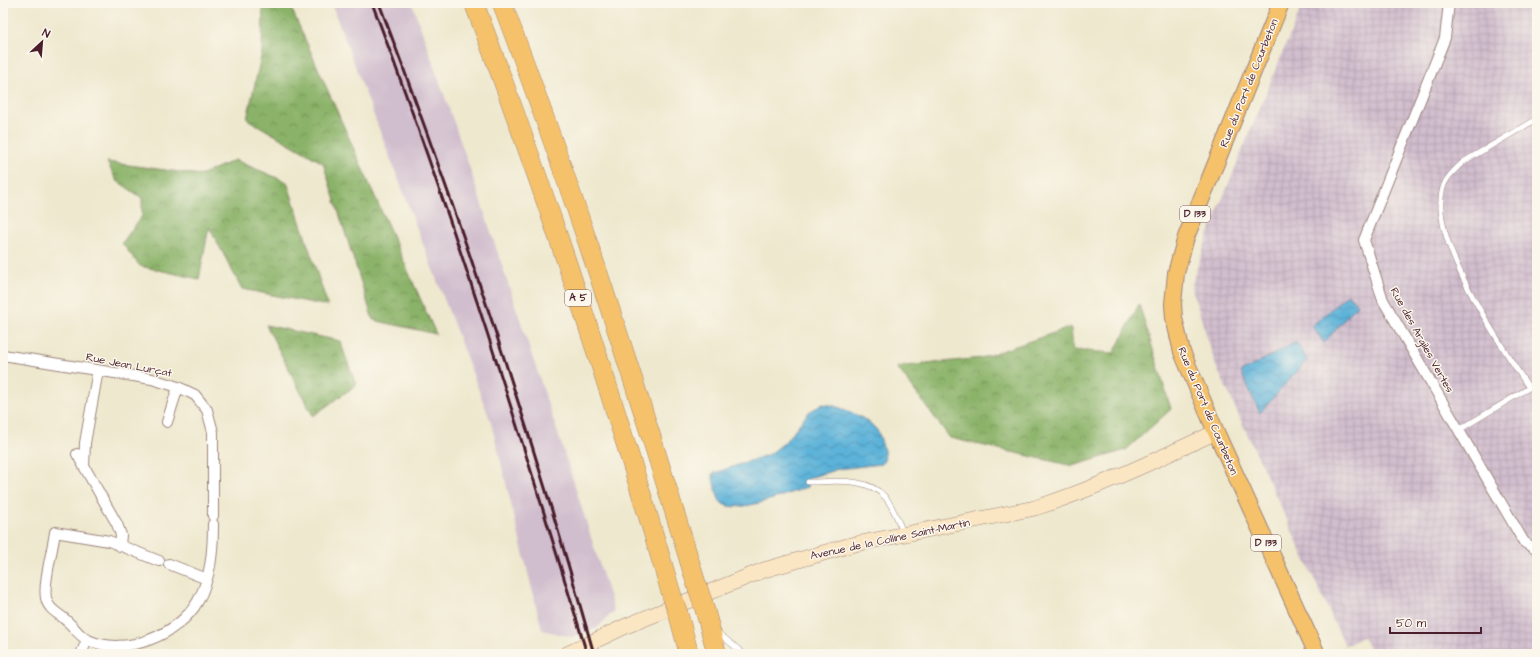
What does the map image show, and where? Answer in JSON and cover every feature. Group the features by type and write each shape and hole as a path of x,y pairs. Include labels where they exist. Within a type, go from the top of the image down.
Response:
{"highway":[{"name":"A 5","path":"474,3 526,144 610,392 690,654"},
{"name":"A 5","path":"502,3 548,129 636,385 717,654"}],"main road":[{"name":"Rue du Port de Courbeton","path":"1282,3 1195,213 1180,256 1176,273 1173,304 1176,330 1182,352 1216,432 1317,654"}],"street":[{"name":"Rue des Argiles Vertes","path":"1449,3 1445,38 1364,240 1383,300 1524,542 1537,550"},
{"name":"Rue Jean Lurçat","path":"3,355 152,379 178,387 195,395 207,410 213,432 213,555 207,579 198,601 187,616 164,634 131,646 111,646 87,640"},
{"path":"84,467 85,444 98,370"},
{"path":"167,422 178,387"},
{"name":"Avenue de la Colline Saint-Martin","path":"567,654 626,626 764,570 851,545 1002,516 1064,499 1126,474 1216,432"},
{"path":"76,454 117,524 121,535 120,546"},
{"path":"81,654 87,640 49,607 46,598 46,587 56,532 109,541 159,561"},
{"path":"169,564 207,579"},
{"path":"3,652 7,654"}],"lane":[{"path":"1529,388 1470,294 1451,250 1440,209 1444,185 1453,172 1463,162 1537,119"},
{"path":"1459,430 1537,383"},
{"path":"808,482 858,482 873,488 884,496 904,534"},
{"path":"709,625 744,654"}],"shaded area":[{"path":"331,3 412,3 467,160 569,467 614,611 597,628 572,637 542,630 491,422"},
{"path":"1303,3 1537,3 1537,654 1372,654 1363,637 1345,646 1216,366 1191,286 1212,224"}],"green space":[{"path":"263,3 289,3 436,334 373,320 323,163 247,119 262,52"},
{"path":"235,160 287,182 328,306 242,289 209,227 199,279 140,266 122,243 142,216 142,198 116,180 107,162 201,175"},
{"path":"1139,304 1171,409 1126,450 1073,466 950,438 897,367 981,358 1071,327 1073,350 1114,353"},
{"path":"266,325 340,341 356,385 313,416"}],"water":[{"path":"1348,294 1357,305 1324,343 1312,326"},
{"path":"1296,342 1307,360 1260,413 1241,372"},
{"path":"823,404 851,412 866,420 876,429 885,454 882,464 838,469 809,478 807,487 762,502 736,507 726,505 720,501 712,474 770,454 784,443 809,412"}],"railway":[{"path":"372,3 402,83 458,245 537,490 587,654"},
{"path":"379,3 438,164 494,326 546,490 594,654"}]}
